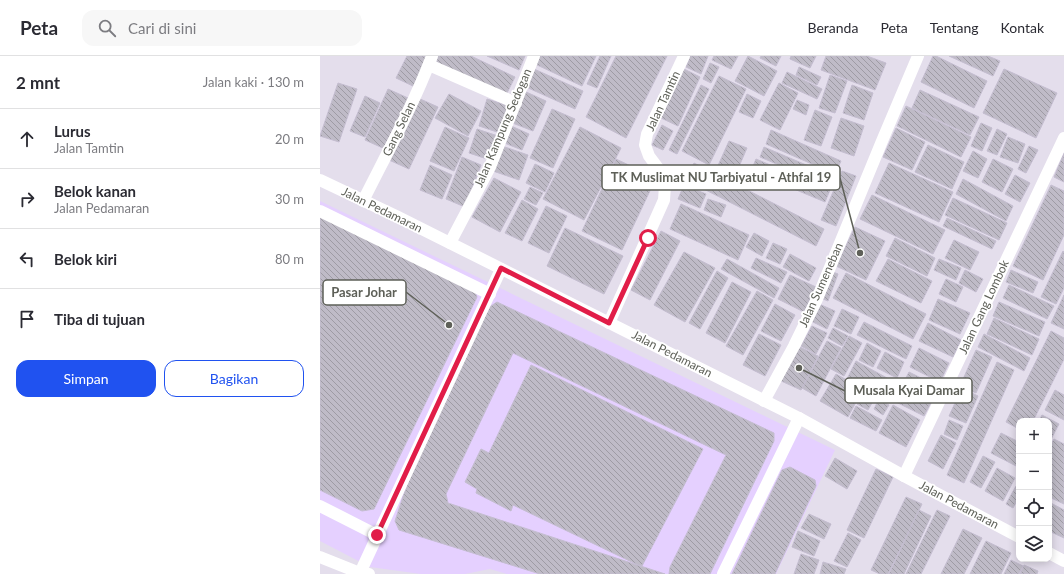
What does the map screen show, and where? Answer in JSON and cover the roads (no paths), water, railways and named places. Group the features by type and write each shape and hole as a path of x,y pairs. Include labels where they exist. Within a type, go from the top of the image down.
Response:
{"street":[{"name":"Jalan Kampung Sedogan","path":"450,243 490,167 534,56"},
{"name":"Jalan Tamtin","path":"609,323 664,200 665,186 661,172 649,156 645,145 647,134 684,56"},
{"name":"Jalan Sumeneban","path":"764,401 794,346 817,299 918,56"},
{"path":"430,60 516,103"},
{"name":"Gang Selan","path":"363,200 401,125 430,60"},
{"name":"Jalan Gang Lombok","path":"904,476 1064,138"},
{"name":"Jalan Pedamaran","path":"320,180 501,268 799,418 1016,535"},
{"path":"320,211 490,294"},
{"path":"320,557 364,573 377,535 501,268"},
{"path":"722,574 799,418"},
{"path":"320,506 377,535"},
{"path":"1052,555 1064,561"}],"place":[{"name":"TK Muslimat NU Tarbiyatul - Athfal 19","path":"860,253"},
{"name":"Pasar Johar","path":"449,325"},
{"name":"Musala Kyai Damar","path":"799,368"}]}
